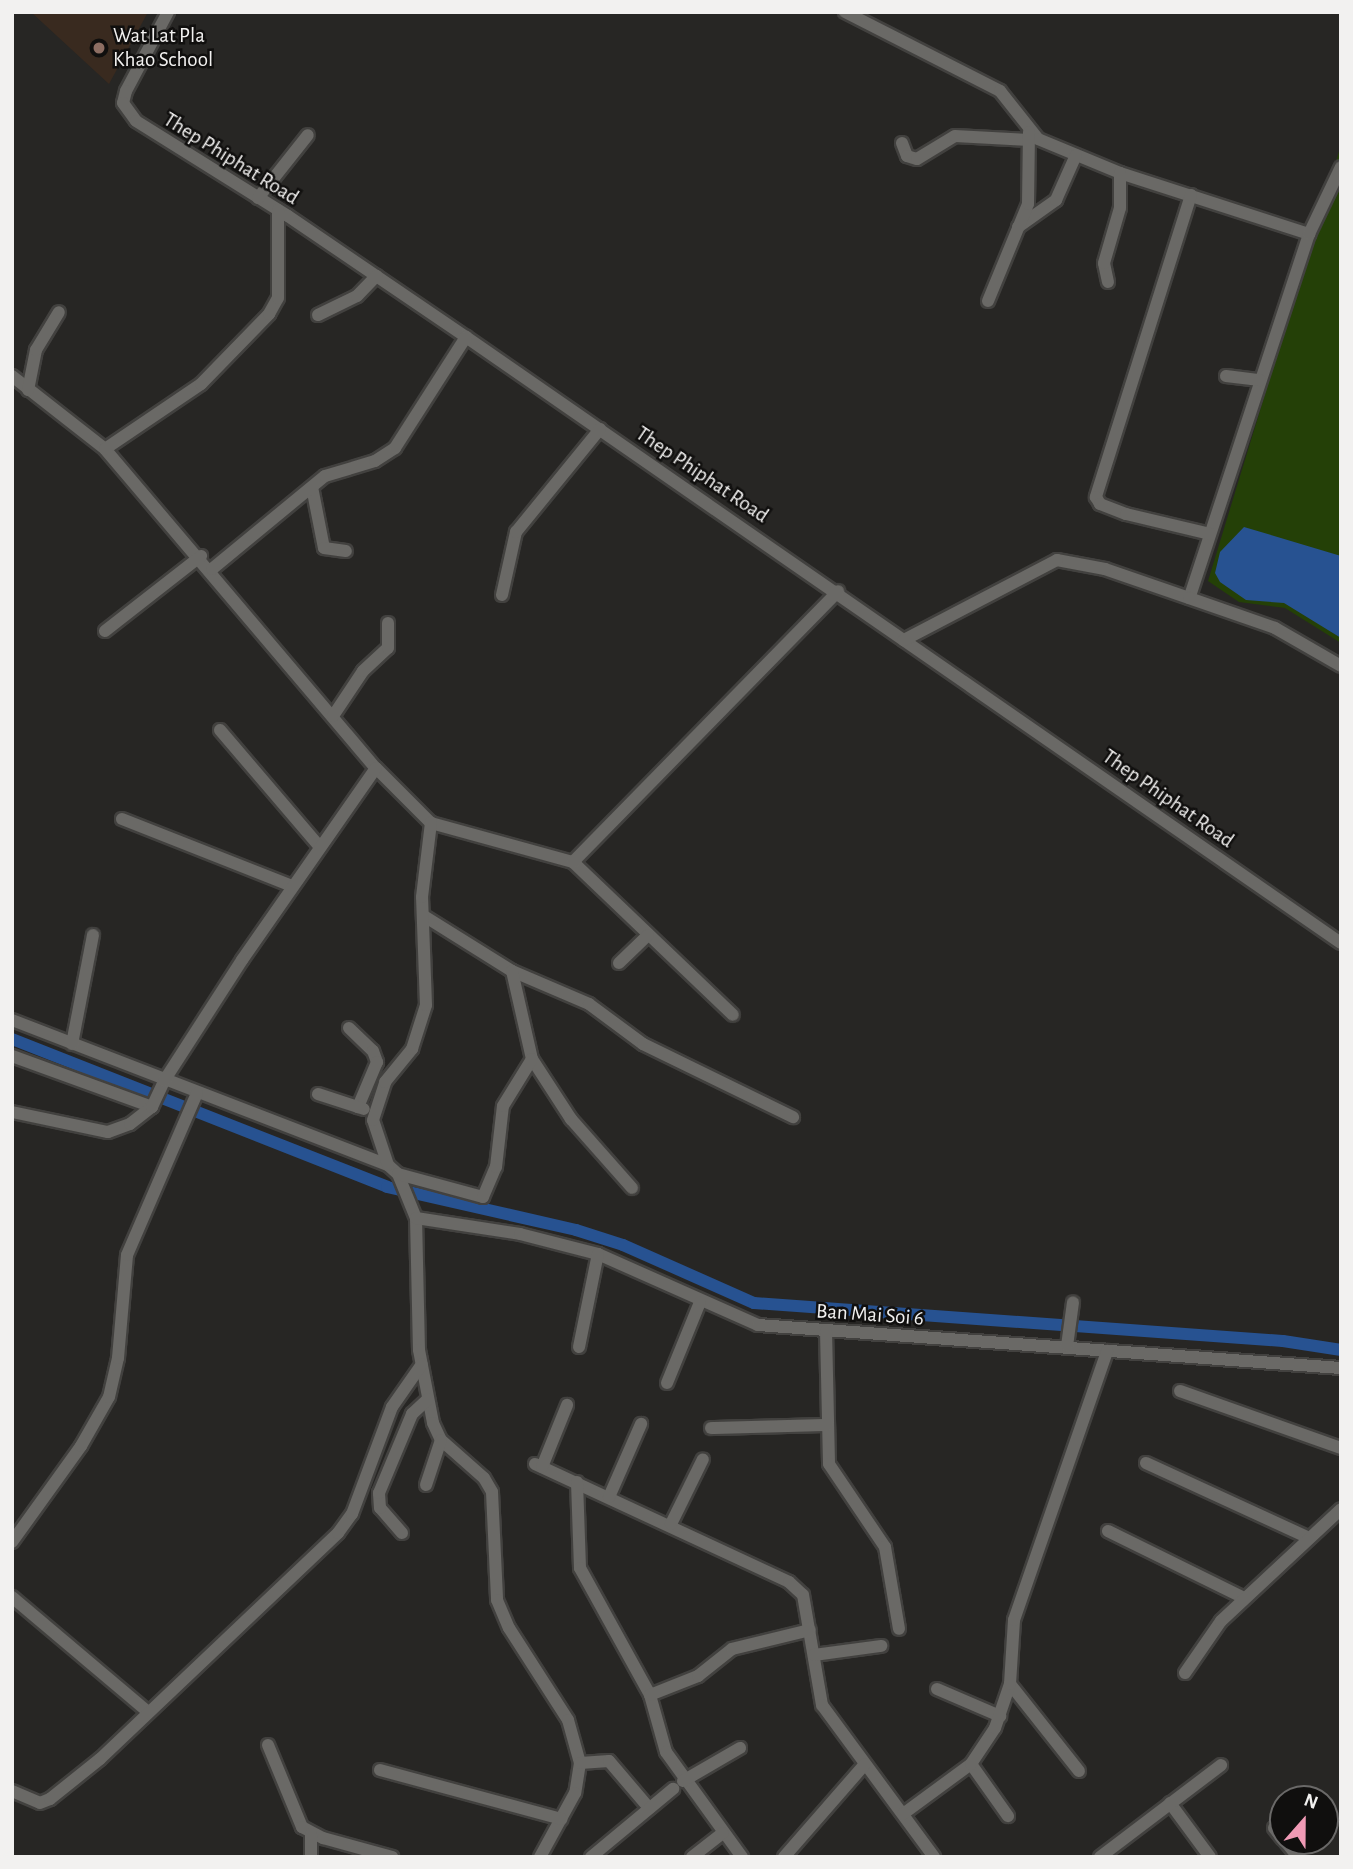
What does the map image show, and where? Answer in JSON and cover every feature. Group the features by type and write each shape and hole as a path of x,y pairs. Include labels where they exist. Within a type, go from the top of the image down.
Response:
{"street":[{"name":"Thep Phiphat Road","path":"167,12 126,91 127,111 153,135 278,210 376,275 838,592 1341,943"},
{"path":"845,12 1000,91 1019,110 1029,136 1030,191 988,302"},
{"path":"258,198 308,135"},
{"path":"902,143 907,156 917,159 955,136 1029,136 1120,173 1309,234"},
{"path":"1018,227 1056,200 1076,155"},
{"path":"1189,598 1309,234 1341,167"},
{"path":"1108,282 1104,263 1120,208 1120,173"},
{"path":"1191,195 1096,497 1100,503 1126,513 1210,534"},
{"path":"106,449 201,384 269,314 278,298 278,210"},
{"path":"318,315 357,296 376,275"},
{"path":"28,390 36,350 59,312"},
{"path":"212,569 325,476 375,461 395,448 466,337"},
{"path":"12,376 106,449 201,556 376,768 431,823 573,862 733,1015"},
{"path":"1226,376 1260,380"},
{"path":"502,595 513,540 527,514 600,429"},
{"path":"312,487 324,548 346,551"},
{"path":"105,631 201,556"},
{"path":"904,640 1057,560 1093,566 1275,628 1341,666"},
{"path":"573,862 838,592"},
{"path":"333,716 363,671 388,648 388,623"},
{"path":"220,730 320,847"},
{"path":"12,1112 107,1132 130,1124 153,1106 163,1083 292,886 376,768"},
{"path":"122,819 292,886"},
{"path":"431,823 423,877 427,987 422,1021 412,1049 385,1082 375,1112 375,1136 416,1218 422,1364 428,1399 440,1440 484,1478 492,1492 497,1600 509,1629 568,1720 580,1763 575,1793 540,1857"},
{"path":"424,916 512,971 578,998 643,1044 793,1117"},
{"path":"619,963 648,935"},
{"path":"72,1044 93,936"},
{"path":"512,971 532,1059 571,1119 632,1188"},
{"path":"12,1020 195,1098 396,1174 483,1197 496,1167 503,1105 532,1059"},
{"path":"349,1028 373,1051 377,1062 358,1107"},
{"path":"12,1056 153,1106"},
{"path":"318,1094 375,1112"},
{"path":"12,1542 82,1446 109,1397 118,1358 127,1255 195,1098"},
{"name":"Ban Mai Soi 6","path":"416,1218 532,1237 598,1254 700,1302 758,1325 825,1331 1068,1341 1107,1351 1341,1368"},
{"path":"579,1347 598,1254"},
{"path":"667,1383 700,1302"},
{"path":"1068,1341 1073,1302"},
{"path":"825,1331 832,1472 885,1547 899,1629"},
{"path":"903,1814 971,1765 1000,1716 1010,1684 1014,1620 1107,1351"},
{"path":"12,1791 40,1803 50,1800 338,1533 352,1514 391,1407 422,1364"},
{"path":"1180,1391 1341,1448"},
{"path":"402,1533 380,1508 379,1493 412,1414 428,1399"},
{"path":"567,1405 538,1466 671,1524 789,1582 803,1595 822,1706 934,1857"},
{"path":"609,1497 641,1424"},
{"path":"711,1428 828,1425"},
{"path":"426,1485 440,1440"},
{"path":"671,1524 703,1458"},
{"path":"1146,1463 1309,1538"},
{"path":"577,1482 580,1568 649,1695 678,1785 742,1857"},
{"path":"1185,1673 1221,1620 1341,1509"},
{"path":"1108,1531 1244,1598"},
{"path":"12,1597 148,1712"},
{"path":"649,1695 698,1676 732,1649 810,1630"},
{"path":"814,1655 881,1646"},
{"path":"1010,1684 1079,1771"},
{"path":"937,1689 1000,1716"},
{"path":"268,1745 291,1808 311,1834 392,1857"},
{"path":"591,1857 678,1785 740,1748"},
{"path":"580,1763 610,1761 649,1808"},
{"path":"785,1857 865,1764"},
{"path":"971,1765 1008,1816"},
{"path":"1100,1857 1221,1765"},
{"path":"380,1770 562,1819"},
{"path":"1170,1803 1210,1857"},
{"path":"692,1857 723,1833"},
{"path":"311,1834 311,1857"},
{"path":"1118,1844 1127,1857"}],"shaded area":[{"name":"Wat Lat Pla Khao School","path":"31,12 148,12 109,84"}],"green space":[{"path":"1341,145 1341,643 1285,608 1239,602 1208,581"}],"water":[{"path":"1244,527 1341,556 1341,638 1284,603 1246,600 1220,582 1215,573 1220,552"}],"waterway":[{"path":"12,1039 387,1187 576,1230 623,1245 754,1303 1283,1341 1341,1350"}],"place":[{"name":"Wat Lat Pla Khao School","path":"99,48"}]}
